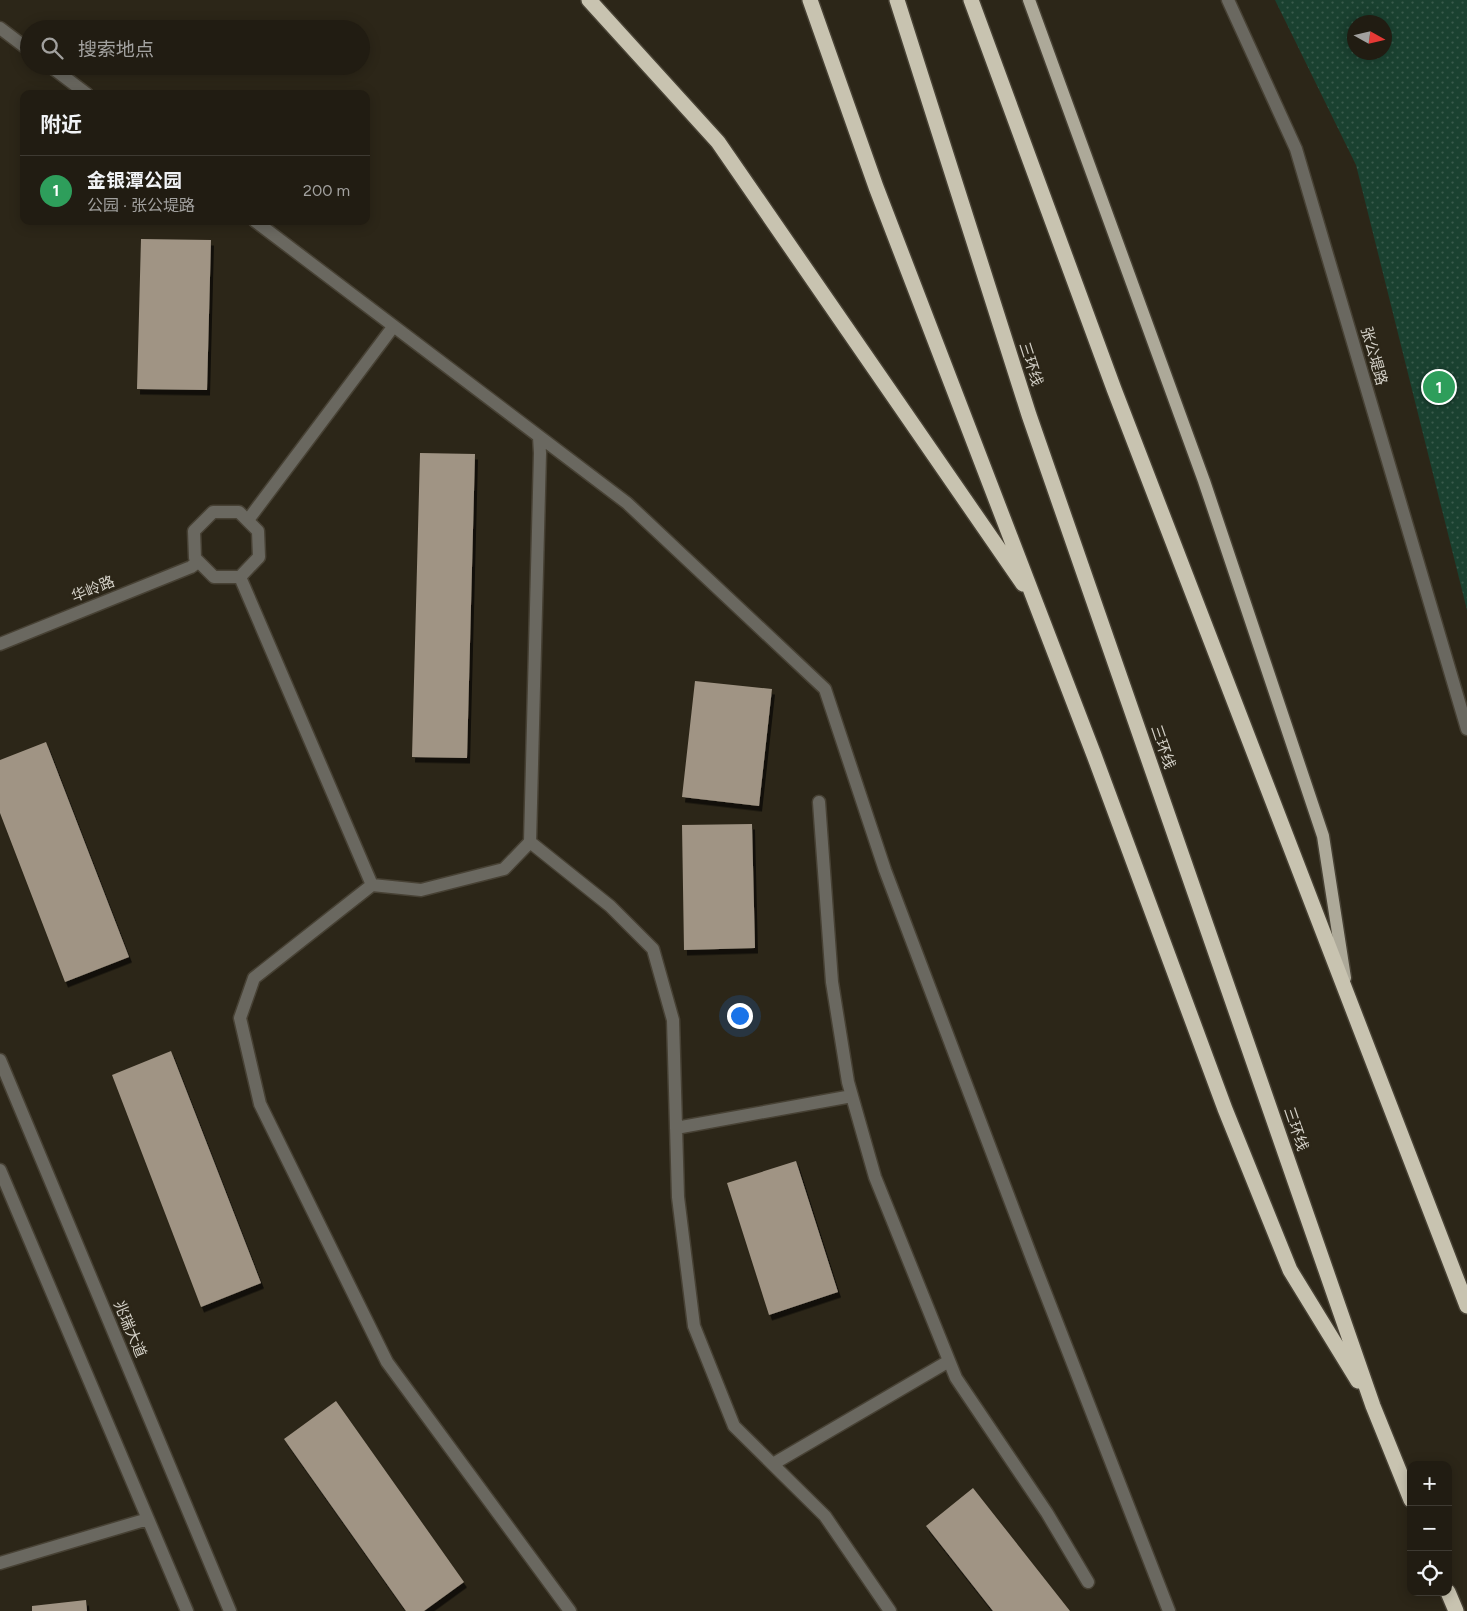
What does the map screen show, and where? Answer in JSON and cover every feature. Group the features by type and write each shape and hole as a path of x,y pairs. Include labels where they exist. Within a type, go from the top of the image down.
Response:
{"highway":[{"path":"589,0 718,142 1037,605"},
{"path":"810,0 876,187 1098,764 1225,1110 1290,1270 1373,1406"},
{"name":"三环线","path":"897,0 1029,415 1373,1406 1407,1490"},
{"path":"971,0 1114,389 1467,1306"},
{"path":"1450,1596 1456,1611"}],"main road":[{"path":"1029,0 1204,481 1323,836 1349,1000"}],"street":[{"name":"张公堤路","path":"1228,0 1296,149 1467,729"},
{"path":"0,28 20,43"},
{"path":"62,75 81,90"},
{"path":"259,225 627,503 824,689 885,870 1033,1261 1169,1611"},
{"path":"248,520 393,327"},
{"path":"539,437 530,842 504,869 422,890 372,885 254,978 240,1018 260,1104 387,1362 570,1611"},
{"path":"213,512 239,512 248,520 258,530 259,557 240,576 214,577 195,558 194,531 213,512"},
{"name":"华岭路","path":"0,644 198,562"},
{"path":"240,576 372,885"},
{"path":"819,802 832,982 848,1082 875,1177 956,1378 1046,1513 1088,1582"},
{"path":"530,842 610,906 653,949 673,1020 678,1197 694,1326 734,1426 825,1516 890,1611"},
{"name":"兆瑞大道","path":"0,1060 230,1611"},
{"path":"676,1128 852,1096"},
{"path":"0,1170 187,1611"},
{"path":"773,1464 949,1361"},
{"path":"0,1563 148,1519"}],"green space":[{"path":"1275,0 1467,0 1467,610 1356,165"}],"building":[{"path":"141,239 211,240 207,390 137,389"},
{"path":"420,453 475,454 467,758 412,757"},
{"path":"695,681 772,689 759,806 682,797"},
{"path":"46,742 129,957 65,982 0,813 0,760"},
{"path":"752,824 755,948 684,950 682,825"},
{"path":"171,1051 261,1283 201,1307 112,1075"},
{"path":"796,1161 838,1292 769,1315 727,1183"},
{"path":"336,1401 464,1582 424,1611 406,1611 284,1439"},
{"path":"973,1488 1070,1611 993,1611 926,1526"},
{"path":"86,1600 87,1611 32,1611 32,1606"}],"place":[{"name":"金银潭公园","path":"1439,387"}]}
